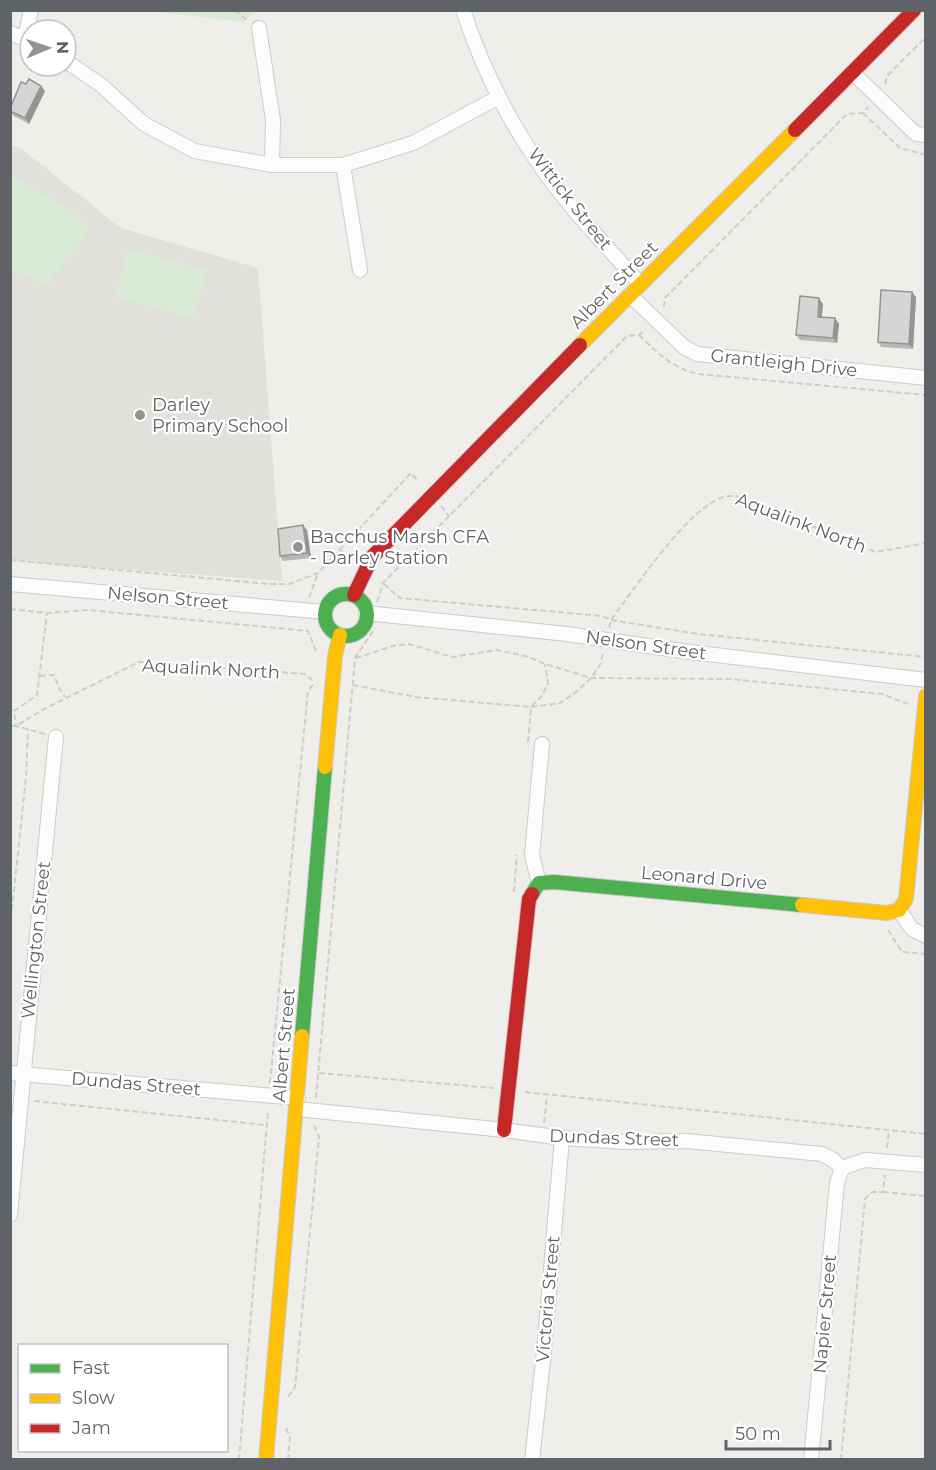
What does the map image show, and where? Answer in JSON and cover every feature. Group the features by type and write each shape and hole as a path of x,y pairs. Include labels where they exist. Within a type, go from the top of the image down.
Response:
{"street":[{"name":"Wittick Street","path":"463,10 499,97 541,167 582,220 640,284"},
{"name":"Albert Street","path":"354,595 372,557 430,496 914,10"},
{"path":"259,28 273,120 272,165"},
{"path":"78,70 101,85 144,124 195,151 272,165 342,165 413,143 499,97"},
{"path":"852,72 916,134 926,135"},
{"path":"342,165 360,270"},
{"name":"Grantleigh Drive","path":"630,295 684,347 697,354 926,378"},
{"name":"Nelson Street","path":"10,584 325,612"},
{"path":"341,594 354,595 371,613 359,631 340,635 328,626 325,612 327,605 334,597 341,594"},
{"name":"Nelson Street","path":"371,613 567,634 606,641 926,680"},
{"name":"Albert Street","path":"266,1460 335,656 340,635"},
{"path":"926,696 906,899 899,910 912,929 926,936"},
{"name":"Wellington Street","path":"10,1215 21,1098 16,1074 56,737"},
{"path":"504,1130 529,899 539,884 532,855 542,744"},
{"name":"Leonard Drive","path":"539,884 554,882 887,913 899,910"},
{"name":"Dundas Street","path":"16,1074 269,1096 298,1104 315,1112 504,1130 562,1138 624,1142 687,1141 822,1154 842,1168"},
{"name":"Victoria Street","path":"532,1460 544,1351 562,1138"},
{"path":"842,1168 864,1160 926,1165"},
{"name":"Napier Street","path":"811,1460 837,1183 842,1168"}],"path":[{"path":"284,1403 295,1387 318,1137 314,1125 318,1073 355,658 375,630 371,613 383,583 627,336 639,335 663,311 665,298 847,114 862,113 878,97 884,90 887,76 926,37"},
{"path":"862,113 900,148 926,155"},
{"path":"639,335 681,370 698,374 926,395"},
{"path":"10,560 281,585 318,573 411,473 449,516"},
{"name":"Aqualink North","path":"353,685 416,697 531,707 560,703 591,678 600,665 611,620 675,535 720,498 729,496 745,499 876,552 926,543"},
{"path":"339,549 400,598 602,616 611,620 698,634 926,657"},
{"path":"10,609 47,613 88,610 308,631 317,656 355,658 393,646 409,644 452,657 491,650 529,657 591,678 730,679 882,694 910,704 925,704"},
{"path":"47,613 37,695 14,711 16,726 56,737"},
{"name":"Aqualink North","path":"10,726 16,726 139,662 305,674 312,680 316,680"},
{"path":"527,752 531,707 541,697 548,684 545,664"},
{"path":"239,1460 266,1125 308,690 314,686 318,674"},
{"path":"39,676 54,675 66,698"},
{"path":"10,928 26,777 28,729"},
{"path":"513,898 518,852"},
{"path":"318,1073 926,1134"},
{"path":"543,1135 547,1095"},
{"path":"21,1098 266,1125"},
{"path":"883,1192 889,1130"},
{"path":"841,1460 865,1198 872,1192 926,1196"},
{"path":"282,1420 290,1438 288,1460"}],"shaded area":[{"name":"Darley Primary School","path":"10,144 23,150 121,228 258,268 282,581 11,561"}],"green space":[{"path":"256,10 257,11 242,22 150,11"},
{"path":"10,174 86,220 89,231 45,287 11,268"},
{"path":"128,249 207,270 194,318 115,297"}],"building":[{"path":"29,79 41,86 25,118 10,109 21,82 26,84"},
{"path":"881,290 912,292 909,344 878,342"},
{"path":"800,296 819,298 818,317 835,318 833,338 796,335"},
{"path":"303,525 307,553 280,556 278,529"}],"traffic: fast":[{"path":"346,594 361,600 367,615 361,630 346,636 331,630 325,615 331,600 346,594"},
{"path":"302,1036 325,767"},
{"path":"532,894 539,883 554,882 802,905"}],"traffic: slow":[{"path":"580,345 795,130"},
{"path":"325,767 335,656 340,635"},
{"path":"802,905 887,913 899,910 906,899 926,696"},
{"path":"266,1460 302,1036"}],"traffic: jam":[{"path":"795,130 914,10"},
{"path":"354,595 372,557 580,345"},
{"path":"504,1130 529,899 532,894"}],"place":[{"name":"Darley Primary School","path":"140,415"},
{"name":"Bacchus Marsh CFA - Darley Station","path":"298,547"}]}
